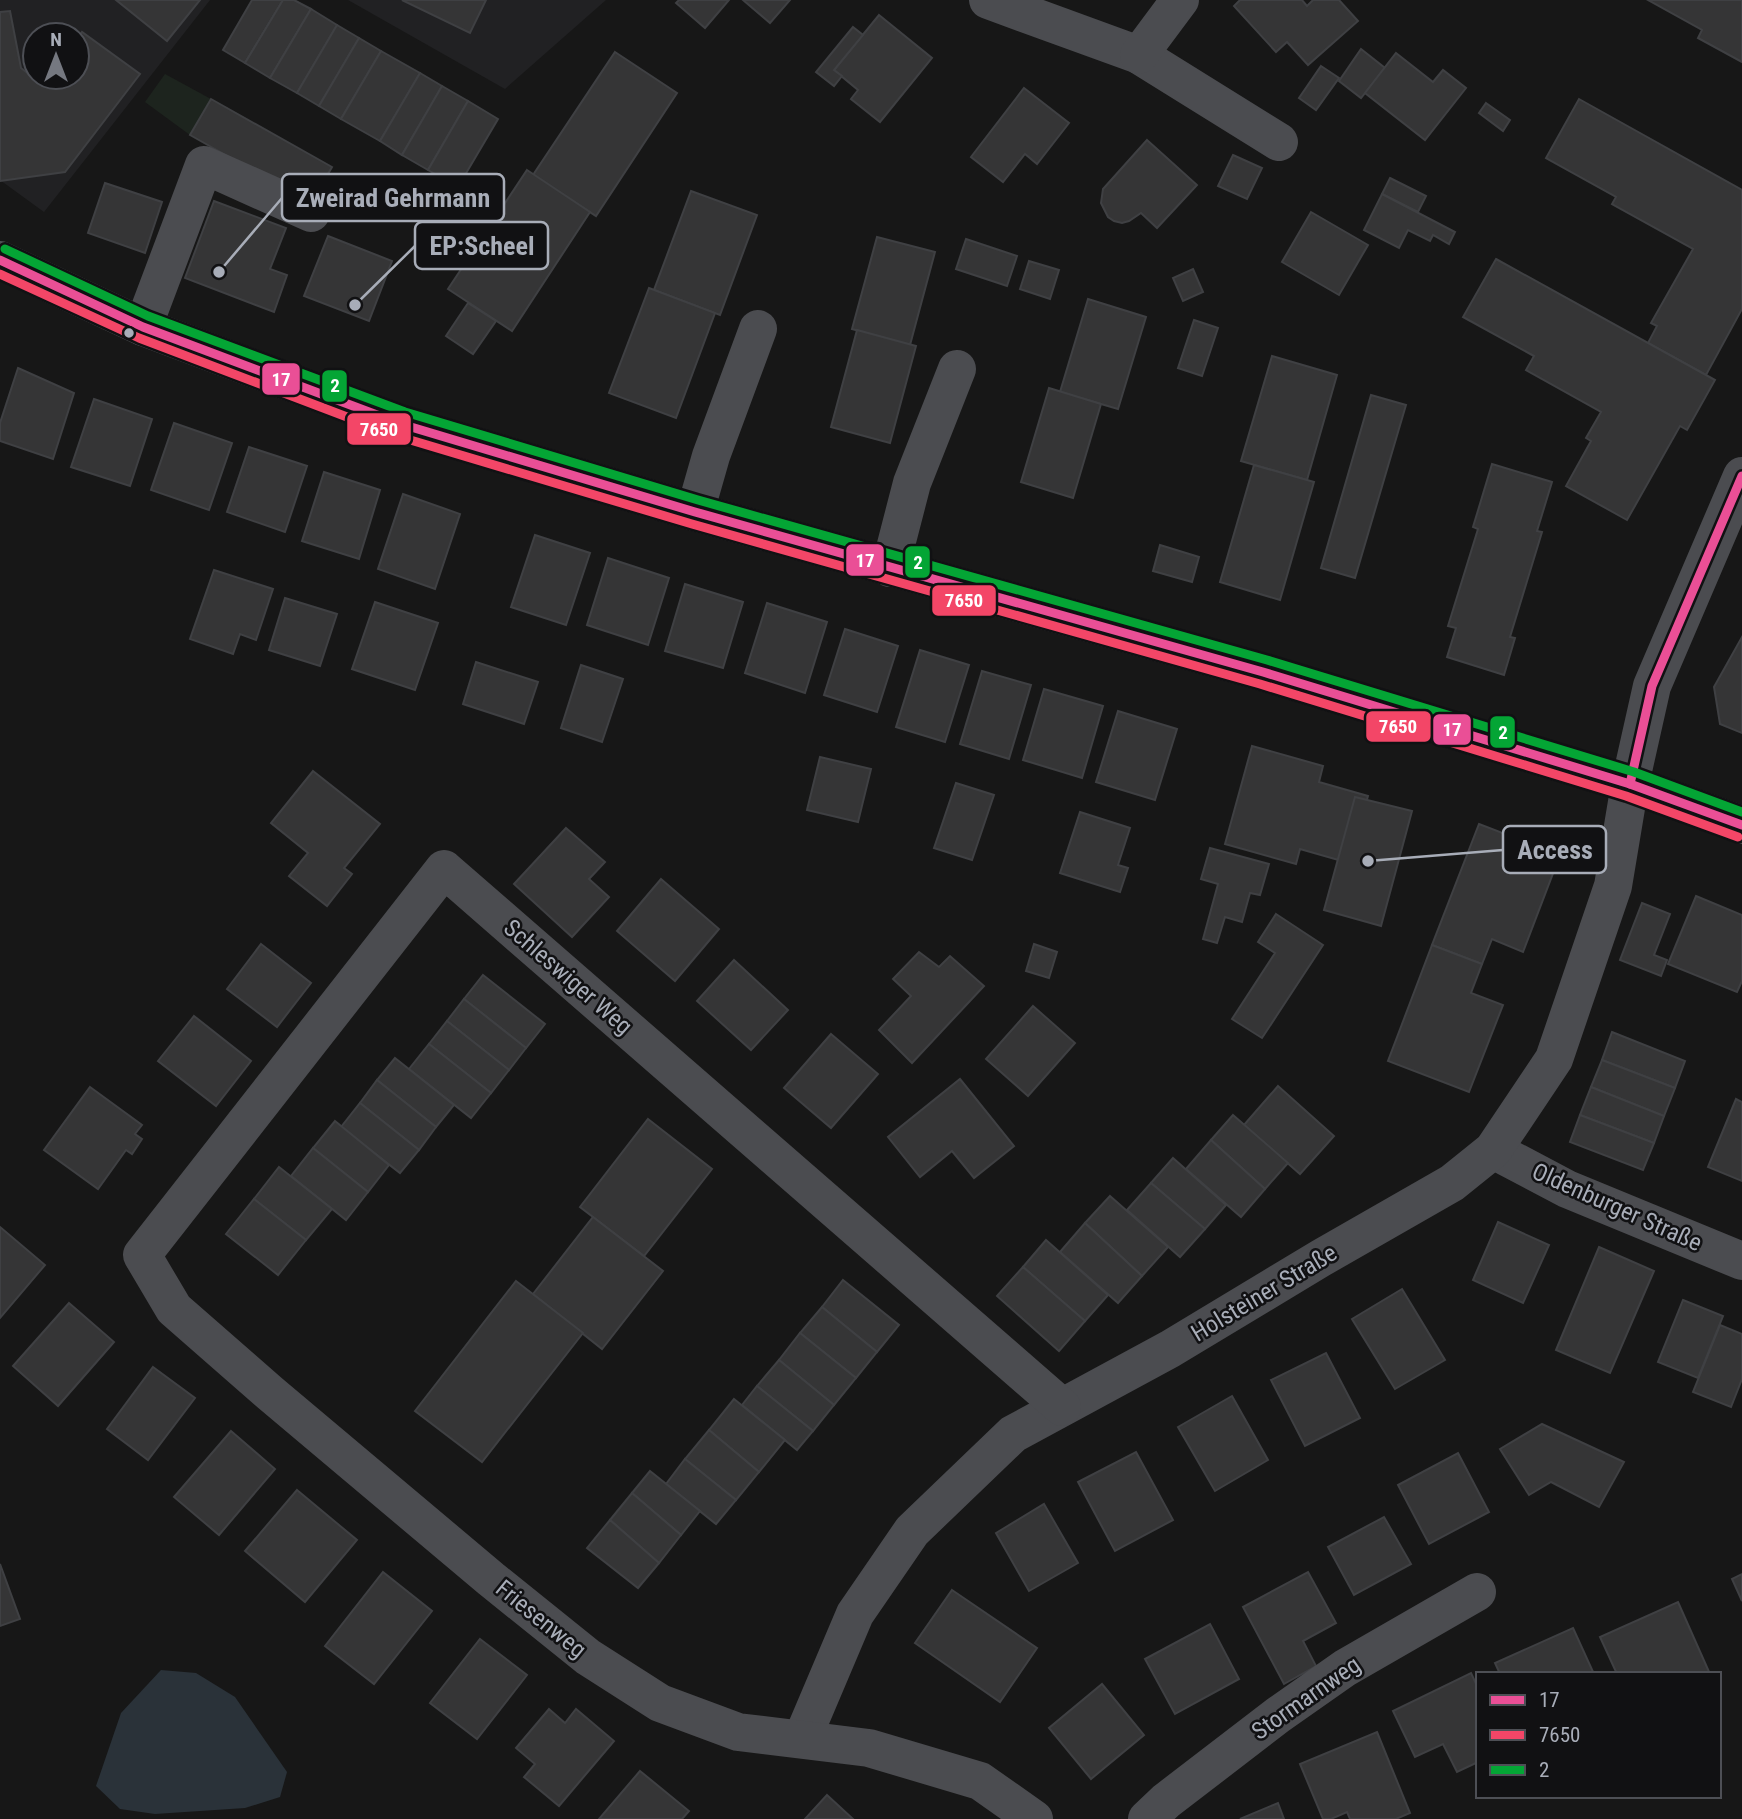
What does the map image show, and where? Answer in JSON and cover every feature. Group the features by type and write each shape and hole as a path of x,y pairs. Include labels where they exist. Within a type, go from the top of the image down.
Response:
{"main road":[{"path":"0,260 144,327 401,424 695,512 1264,672 1630,784 1742,825"}],"street":[{"path":"988,0 1139,55 1279,142"},
{"path":"1139,55 1180,0"},
{"path":"144,327 204,165 310,214"},
{"path":"695,512 711,456 758,329"},
{"path":"890,568 912,483 957,369"},
{"name":"Holsteiner Straße","path":"802,1739 855,1614 912,1531 1013,1434 1170,1349 1452,1183 1493,1150 1554,1059 1613,886 1630,784 1652,686 1742,476"},
{"name":"Schleswiger Weg","path":"142,1255 444,869 1062,1407"},
{"name":"Oldenburger Straße","path":"1493,1150 1567,1189 1742,1261"},
{"name":"Friesenweg","path":"142,1255 174,1309 481,1570 588,1657 660,1703 738,1732 869,1748 980,1781 1034,1819"},
{"name":"Stormarnweg","path":"1147,1819 1166,1801 1278,1715 1345,1668 1477,1592"}],"shaded area":[{"path":"0,0 210,0 44,212 0,180"},
{"path":"348,0 606,0 505,89"},
{"path":"165,74 211,99 190,135 145,102"},
{"path":"161,1670 196,1673 235,1697 287,1772 280,1797 245,1808 155,1814 120,1809 96,1786 121,1713"}],"building":[{"path":"116,0 200,0 167,41"},
{"path":"252,0 283,0 245,63 223,50"},
{"path":"283,0 294,0 311,9 270,78 245,63"},
{"path":"402,0 486,0 470,33"},
{"path":"679,0 729,0 705,28 676,3"},
{"path":"743,0 790,0 770,23"},
{"path":"1240,0 1302,0 1307,6 1313,0 1339,0 1358,21 1308,65 1287,42 1276,52 1234,6"},
{"path":"1648,0 1742,0 1742,62 1698,38 1702,30"},
{"path":"311,9 337,25 297,93 270,78"},
{"path":"10,11 21,68 21,91 91,91 91,39 140,74 65,172 0,181 0,12"},
{"path":"879,15 932,58 880,122 851,99 858,90 834,70"},
{"path":"337,25 359,38 319,106 297,93"},
{"path":"853,27 863,35 834,70 842,76 834,86 816,72"},
{"path":"359,38 381,51 341,119 319,106"},
{"path":"1361,49 1385,68 1361,98 1339,81"},
{"path":"381,51 420,73 380,141 341,119"},
{"path":"615,52 677,93 596,216 533,175"},
{"path":"1396,53 1433,82 1443,70 1466,88 1425,140 1365,93"},
{"path":"1321,66 1339,78 1316,110 1299,98"},
{"path":"420,73 442,86 402,155 380,141"},
{"path":"442,86 468,101 428,170 402,155"},
{"path":"1024,88 1069,123 1037,164 1025,154 1003,182 971,157"},
{"path":"211,99 332,167 311,203 190,135"},
{"path":"1579,99 1742,190 1742,309 1706,375 1648,343 1657,326 1651,323 1693,249 1612,204 1616,197 1546,158"},
{"path":"468,101 498,119 458,187 428,170"},
{"path":"1486,103 1510,120 1503,131 1479,113"},
{"path":"1147,140 1197,185 1157,228 1141,213 1129,221 1114,221 1108,217 1101,203 1103,189"},
{"path":"1233,155 1262,168 1247,199 1218,186"},
{"path":"527,170 590,212 512,331 448,289"},
{"path":"1390,178 1426,196 1418,212 1382,194"},
{"path":"105,183 162,202 145,253 88,233"},
{"path":"691,191 757,215 720,315 654,290"},
{"path":"1382,194 1455,232 1449,244 1433,235 1430,241 1408,230 1399,248 1364,230"},
{"path":"214,201 286,228 270,269 287,275 274,312 185,278"},
{"path":"1311,212 1368,245 1339,295 1282,262"},
{"path":"328,236 392,261 369,321 304,296"},
{"path":"877,237 935,252 910,345 852,329"},
{"path":"966,239 1017,256 1007,286 956,269"},
{"path":"1496,259 1715,380 1687,430 1680,426 1627,520 1566,486 1591,441 1586,438 1601,412 1526,370 1534,356 1463,317"},
{"path":"1029,261 1059,270 1050,299 1020,289"},
{"path":"1193,269 1203,292 1183,301 1173,278"},
{"path":"649,288 715,313 676,418 609,393"},
{"path":"1088,299 1146,317 1118,409 1060,392"},
{"path":"468,303 496,321 473,354 446,336"},
{"path":"1194,320 1218,328 1202,376 1178,368"},
{"path":"857,330 916,346 890,443 831,427"},
{"path":"1272,356 1337,375 1307,480 1241,461"},
{"path":"18,368 74,393 53,459 0,441 0,423"},
{"path":"1049,388 1101,404 1073,498 1021,482"},
{"path":"1371,395 1406,405 1355,578 1321,568"},
{"path":"94,399 152,419 130,486 71,467"},
{"path":"174,423 232,443 209,510 151,490"},
{"path":"249,447 307,466 285,532 227,512"},
{"path":"1492,464 1552,482 1537,531 1542,532 1510,637 1515,638 1504,675 1447,657 1456,628 1448,626 1478,529 1473,527"},
{"path":"1254,465 1314,482 1280,600 1220,582"},
{"path":"324,472 380,490 359,559 302,541"},
{"path":"403,494 460,514 435,589 378,569"},
{"path":"535,535 590,553 566,625 511,607"},
{"path":"1160,545 1199,557 1192,582 1153,571"},
{"path":"608,558 669,578 648,645 587,625"},
{"path":"214,570 273,589 256,640 240,634 233,654 190,639"},
{"path":"685,584 743,602 723,668 665,651"},
{"path":"285,598 337,614 320,666 269,650"},
{"path":"375,602 438,623 415,690 352,669"},
{"path":"767,603 827,622 805,693 745,673"},
{"path":"845,629 898,646 877,712 824,695"},
{"path":"1742,637 1742,733 1720,724 1714,687"},
{"path":"920,650 969,665 945,742 896,727"},
{"path":"476,662 538,682 524,724 463,704"},
{"path":"581,665 623,679 602,742 561,728"},
{"path":"982,671 1031,685 1009,759 960,744"},
{"path":"1044,689 1103,706 1082,778 1023,760"},
{"path":"1118,711 1177,729 1155,800 1096,782"},
{"path":"1252,746 1323,766 1319,782 1368,796 1349,863 1300,849 1296,864 1225,844"},
{"path":"820,757 871,769 858,822 807,810"},
{"path":"313,771 380,824 344,868 352,874 327,906 289,876 308,853 271,823"},
{"path":"956,783 994,795 972,860 934,848"},
{"path":"1355,797 1412,811 1381,926 1324,910"},
{"path":"1080,812 1130,828 1118,865 1128,868 1120,892 1060,873"},
{"path":"1479,824 1560,855 1523,952 1492,939 1482,964 1432,945"},
{"path":"566,828 605,862 589,879 609,897 572,937 514,884"},
{"path":"1210,848 1269,864 1260,895 1250,893 1242,922 1225,917 1217,943 1203,939 1218,884 1201,879"},
{"path":"661,879 719,929 675,981 617,931"},
{"path":"1696,896 1742,915 1742,981 1737,992 1668,964"},
{"path":"1642,903 1670,914 1654,955 1667,960 1661,976 1620,960"},
{"path":"1276,914 1323,945 1262,1038 1232,1019 1275,953 1258,942"},
{"path":"261,944 311,983 277,1027 227,989"},
{"path":"1034,944 1057,952 1049,978 1026,971"},
{"path":"1432,945 1482,964 1471,993 1503,1005 1469,1092 1388,1061"},
{"path":"919,952 939,967 950,956 984,986 912,1063 879,1030 911,996 893,979"},
{"path":"734,960 788,1010 751,1050 697,1001"},
{"path":"483,975 545,1024 526,1048 464,999"},
{"path":"464,999 526,1048 509,1070 447,1021"},
{"path":"1033,1006 1075,1043 1028,1096 986,1059"},
{"path":"194,1016 251,1061 216,1106 158,1061"},
{"path":"447,1021 509,1070 491,1093 429,1044"},
{"path":"1612,1032 1685,1061 1675,1088 1602,1060"},
{"path":"831,1034 878,1074 831,1128 784,1088"},
{"path":"429,1044 491,1093 471,1118 409,1069"},
{"path":"395,1058 454,1105 436,1127 377,1080"},
{"path":"1602,1060 1675,1088 1664,1116 1591,1087"},
{"path":"960,1079 1014,1146 974,1178 952,1151 920,1177 888,1137"},
{"path":"377,1080 436,1127 419,1150 360,1103"},
{"path":"1278,1086 1334,1136 1300,1174 1244,1125"},
{"path":"90,1087 142,1125 135,1134 142,1139 132,1154 126,1150 98,1189 44,1150"},
{"path":"1591,1087 1664,1116 1654,1143 1580,1115"},
{"path":"1736,1099 1742,1102 1742,1181 1708,1167"},
{"path":"360,1103 419,1150 400,1173 341,1127"},
{"path":"1233,1115 1288,1163 1265,1189 1211,1140"},
{"path":"1580,1115 1654,1143 1643,1170 1570,1142"},
{"path":"648,1119 712,1169 644,1256 580,1207"},
{"path":"335,1121 389,1165 368,1192 313,1148"},
{"path":"1211,1140 1265,1189 1241,1217 1186,1169"},
{"path":"313,1148 368,1192 346,1220 291,1176"},
{"path":"1173,1158 1226,1205 1205,1229 1151,1183"},
{"path":"279,1167 332,1209 306,1240 254,1199"},
{"path":"1151,1183 1205,1229 1180,1257 1127,1210"},
{"path":"1110,1196 1168,1247 1142,1276 1085,1223"},
{"path":"254,1199 306,1240 278,1275 226,1234"},
{"path":"593,1217 663,1271 602,1349 533,1294"},
{"path":"1498,1222 1549,1245 1523,1303 1473,1280"},
{"path":"1085,1223 1142,1276 1118,1303 1060,1252"},
{"path":"0,1227 45,1265 0,1318"},
{"path":"1046,1240 1108,1295 1085,1321 1023,1267"},
{"path":"1599,1247 1654,1271 1610,1373 1556,1350"},
{"path":"1023,1267 1085,1321 1059,1351 997,1296"},
{"path":"843,1280 899,1325 877,1352 822,1307"},
{"path":"516,1281 583,1333 482,1462 415,1411"},
{"path":"1402,1289 1445,1360 1395,1389 1352,1319"},
{"path":"1683,1300 1723,1316 1698,1378 1658,1362"},
{"path":"69,1303 114,1342 58,1406 13,1366"},
{"path":"822,1307 877,1352 856,1378 800,1333"},
{"path":"1720,1325 1742,1334 1742,1379 1731,1407 1693,1392"},
{"path":"800,1333 856,1378 834,1405 779,1360"},
{"path":"1326,1353 1360,1418 1305,1446 1271,1380"},
{"path":"779,1360 834,1405 813,1431 757,1386"},
{"path":"153,1367 195,1398 148,1460 107,1429"},
{"path":"757,1386 813,1431 797,1450 742,1405"},
{"path":"1232,1396 1268,1460 1215,1491 1178,1427"},
{"path":"734,1399 785,1440 759,1472 709,1430"},
{"path":"1542,1424 1624,1462 1599,1507 1551,1482 1529,1495 1500,1449"},
{"path":"709,1430 759,1472 736,1500 685,1459"},
{"path":"231,1431 275,1469 219,1535 174,1497"},
{"path":"1136,1452 1173,1520 1115,1551 1078,1482"},
{"path":"1458,1453 1489,1512 1429,1544 1398,1485"},
{"path":"685,1459 736,1500 716,1524 666,1484"},
{"path":"650,1471 700,1511 681,1535 632,1493"},
{"path":"297,1490 357,1540 305,1602 245,1551"},
{"path":"632,1493 681,1535 659,1563 610,1520"},
{"path":"1044,1504 1078,1563 1029,1591 996,1533"},
{"path":"1384,1517 1411,1564 1354,1595 1328,1547"},
{"path":"610,1520 659,1563 638,1588 587,1548"},
{"path":"0,1564 20,1619 0,1626"},
{"path":"383,1572 432,1611 374,1684 325,1646"},
{"path":"1308,1572 1336,1623 1303,1641 1316,1666 1284,1684 1243,1607"},
{"path":"1742,1574 1742,1601 1732,1579"},
{"path":"952,1590 1037,1648 1000,1702 915,1643"},
{"path":"1678,1602 1709,1672 1616,1672 1600,1637"},
{"path":"1210,1624 1239,1679 1175,1714 1145,1659"},
{"path":"1573,1628 1593,1672 1499,1672 1495,1663"},
{"path":"480,1639 527,1675 477,1739 430,1703"},
{"path":"1471,1673 1476,1684 1476,1763 1457,1772 1443,1744 1415,1757 1393,1711"},
{"path":"1102,1684 1144,1735 1091,1779 1049,1728"},
{"path":"549,1709 565,1723 576,1709 614,1741 559,1806 524,1777 535,1764 516,1748"},
{"path":"1377,1732 1410,1813 1396,1819 1350,1819 1347,1812 1331,1819 1323,1819 1300,1764"},
{"path":"640,1771 689,1811 682,1819 599,1819"},
{"path":"827,1795 853,1819 805,1819"},
{"path":"1278,1803 1284,1819 1240,1819"}],"transit line":[{"name":"2","path":"5,249 148,316 405,412 698,500 1267,660 1634,772 1742,812"},
{"name":"17","path":"0,260 143,327 401,424 695,512 1263,672 1630,784 1742,825"},
{"name":"7650","path":"0,274 139,338 397,436 692,524 1260,684 1626,796 1738,837"},
{"name":"17","path":"1630,784 1652,686 1742,476"}],"place":[{"name":"Zweirad Gehrmann","path":"219,272"},
{"name":"EP:Scheel","path":"355,305"},
{"name":"Access","path":"1368,861"}]}
